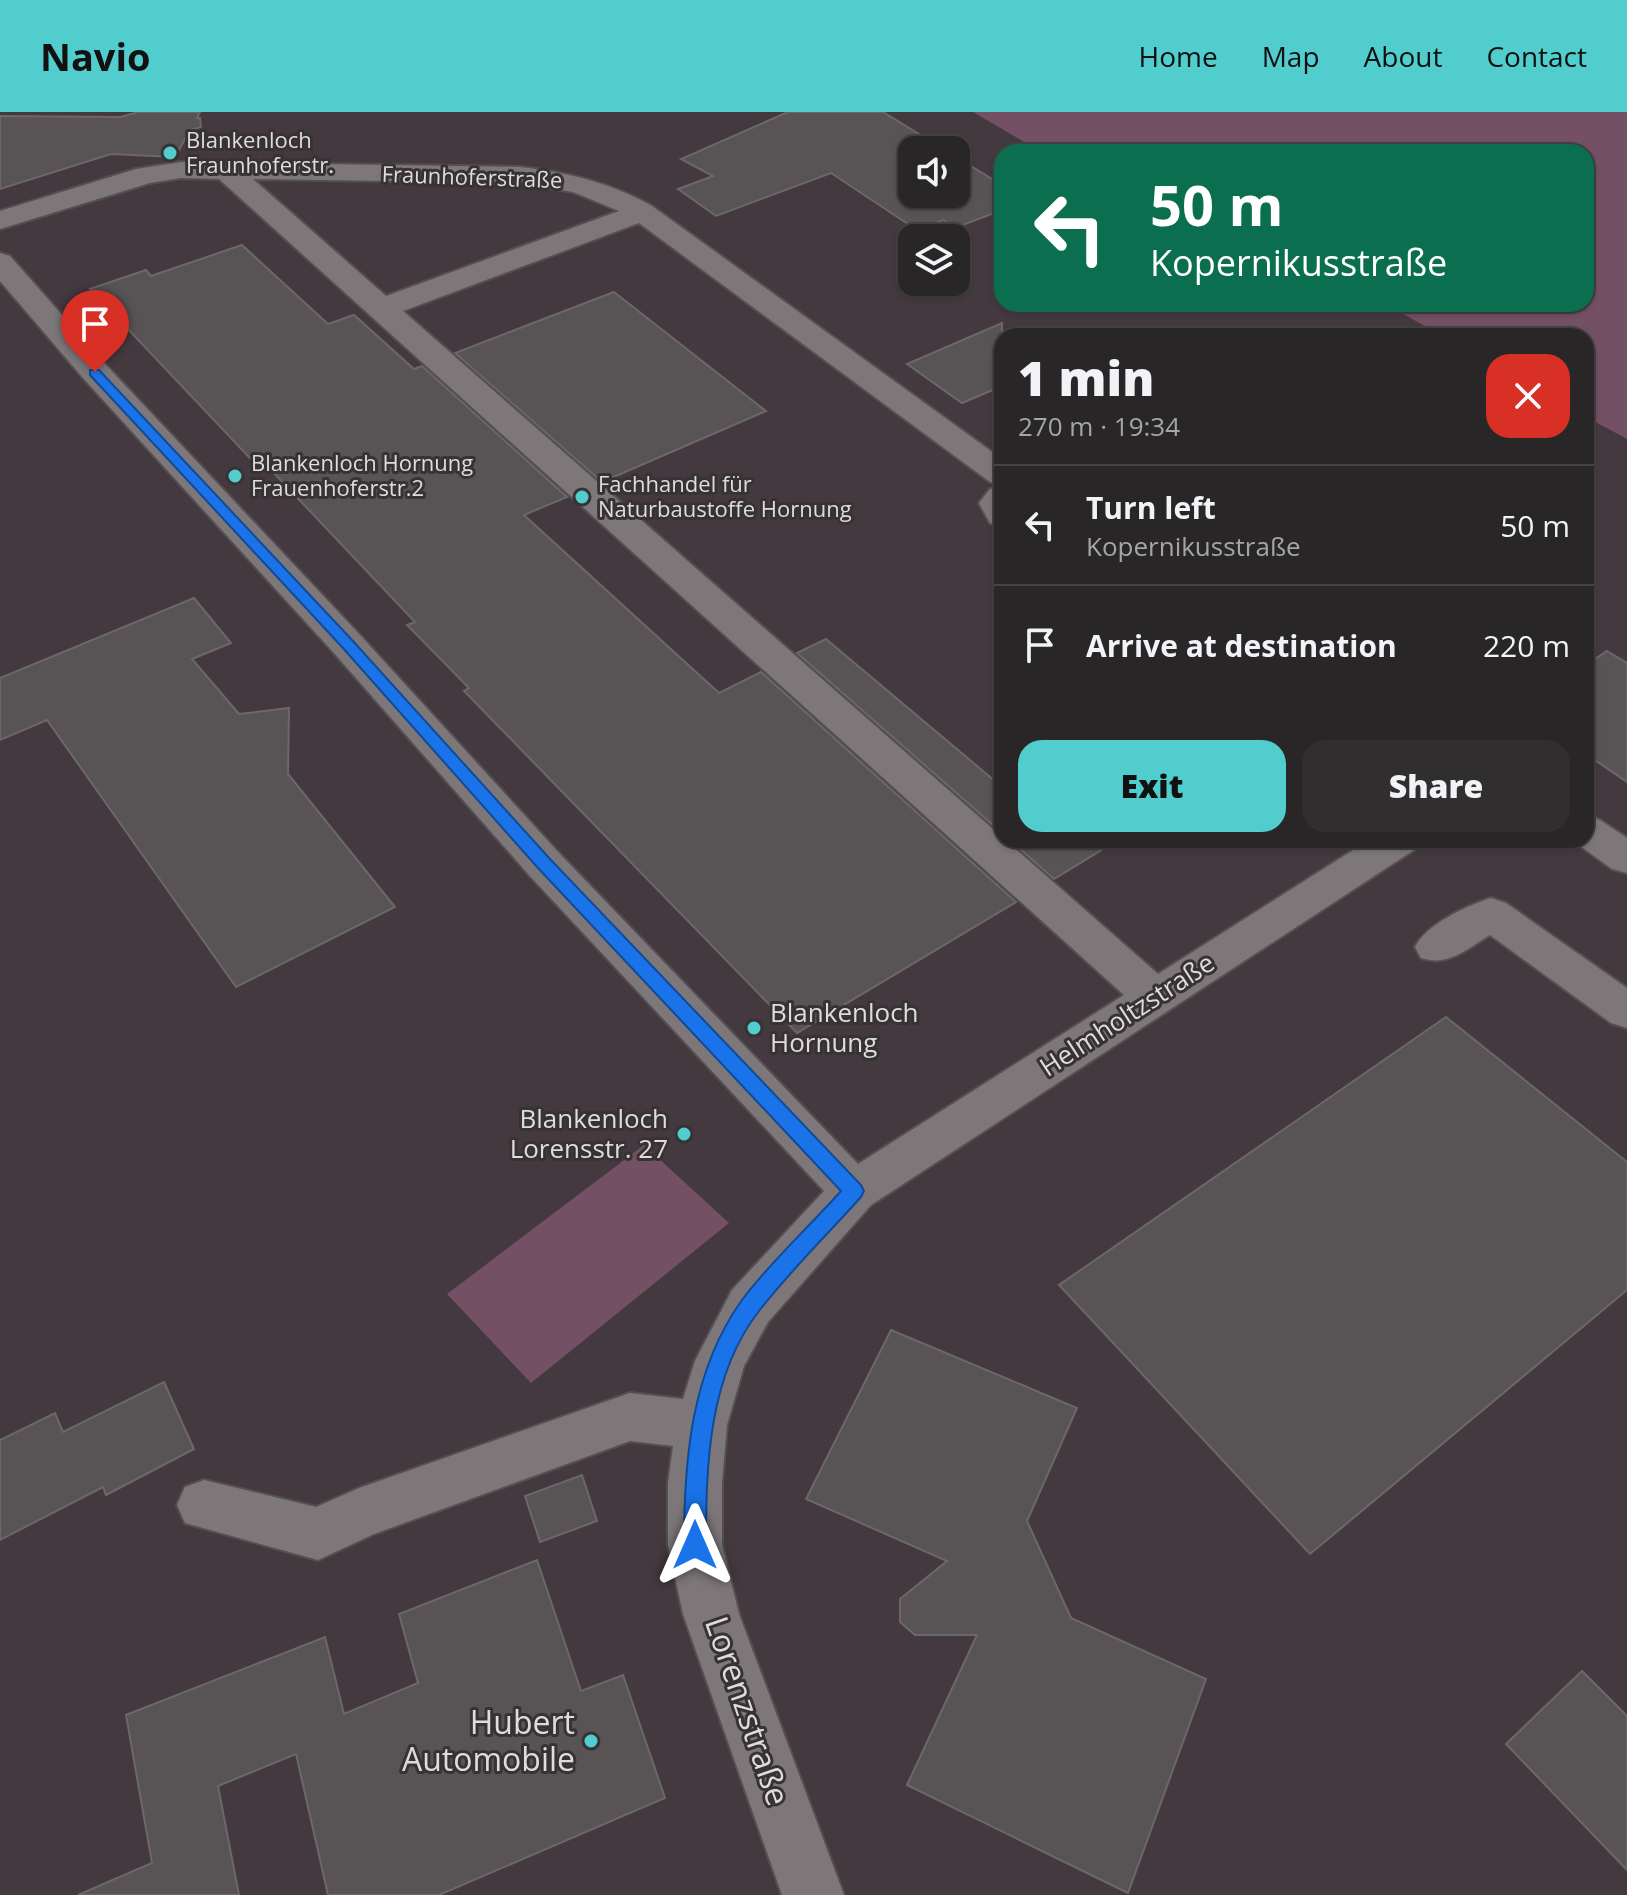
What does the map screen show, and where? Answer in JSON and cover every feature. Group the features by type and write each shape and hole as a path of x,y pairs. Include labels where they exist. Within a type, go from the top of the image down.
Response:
{"street":[{"name":"Fraunhoferstraße","path":"0,220 146,175 181,170 520,175 567,180 620,198 642,212 994,469"},
{"path":"227,171 1155,997"},
{"path":"383,308 642,212"},
{"path":"0,262 95,372 347,644 544,864 854,1191"},
{"path":"1594,835 1627,858"},
{"name":"Helmholtzstraße","path":"854,1191 1388,848"},
{"path":"1436,947 1491,914 1627,1011"},
{"name":"Lorenzstraße","path":"813,1895 711,1614 695,1545 695,1483 701,1425 720,1361 750,1306 854,1191"},
{"path":"204,1505 318,1534 359,1514 630,1417 701,1425"}],"shaded area":[{"path":"0,112 973,112 1027,144 994,144 994,312 1400,312 1428,328 994,328 994,848 1594,848 1594,421 1627,439 1627,1895 0,1895"},
{"path":"973,112 1627,112 1627,439 1594,421 1594,328 1428,328 1400,312 1594,312 1594,144 1027,144"},
{"path":"644,1145 729,1223 531,1383 447,1294"}],"building":[{"path":"138,112 200,112 197,118 200,118 201,127 190,130 175,157 111,154 0,189 0,116 121,117"},
{"path":"788,112 883,112 922,136 898,136 898,208 970,208 970,166 994,180 994,213 965,224 949,224 943,220 933,224 908,224 831,173 716,216 678,189 713,176 681,159"},
{"path":"242,245 328,324 354,315 414,369 422,366 567,497 524,515 719,693 761,672 1016,902 797,1033 464,691 469,688 407,625 415,622 270,469 263,472 90,289 146,270 151,276"},
{"path":"614,292 766,411 602,482 455,353"},
{"path":"1002,323 1002,328 994,328 994,389 962,403 907,364"},
{"path":"194,598 231,643 192,659 239,714 289,708 288,774 395,907 236,987 47,720 0,740 0,678"},
{"path":"826,639 994,780 994,826 797,653"},
{"path":"1607,651 1627,663 1627,782 1594,759 1594,660"},
{"path":"1019,848 1105,848 1054,879"},
{"path":"1446,1017 1627,1162 1627,1290 1310,1554 1059,1285"},
{"path":"891,1330 1077,1408 1027,1521 1071,1618 1206,1679 1128,1893 907,1785 977,1635 915,1635 900,1622 900,1599 947,1561 806,1499"},
{"path":"164,1382 194,1449 106,1495 103,1487 0,1540 0,1440 55,1413 63,1432"},
{"path":"582,1475 597,1521 540,1542 525,1496"},
{"path":"537,1560 581,1691 623,1675 665,1798 439,1895 328,1895 296,1754 218,1786 239,1895 78,1895 152,1863 126,1715 325,1637 344,1714 418,1683 399,1614"},
{"path":"1582,1671 1627,1716 1627,1870 1506,1744"}],"place":[{"name":"Blankenloch Fraunhoferstr.","path":"170,153"},
{"name":"Blankenloch Hornung Frauenhoferstr.2","path":"235,476"},
{"name":"Fachhandel für Naturbaustoffe Hornung","path":"582,497"},
{"name":"Blankenloch Hornung","path":"754,1028"},
{"name":"Blankenloch Lorensstr. 27","path":"684,1134"},
{"name":"Hubert Automobile","path":"591,1741"}],"route":[{"path":"95,372 347,644 544,864 854,1191 750,1306 720,1361 701,1425 695,1483 695,1545"}]}
